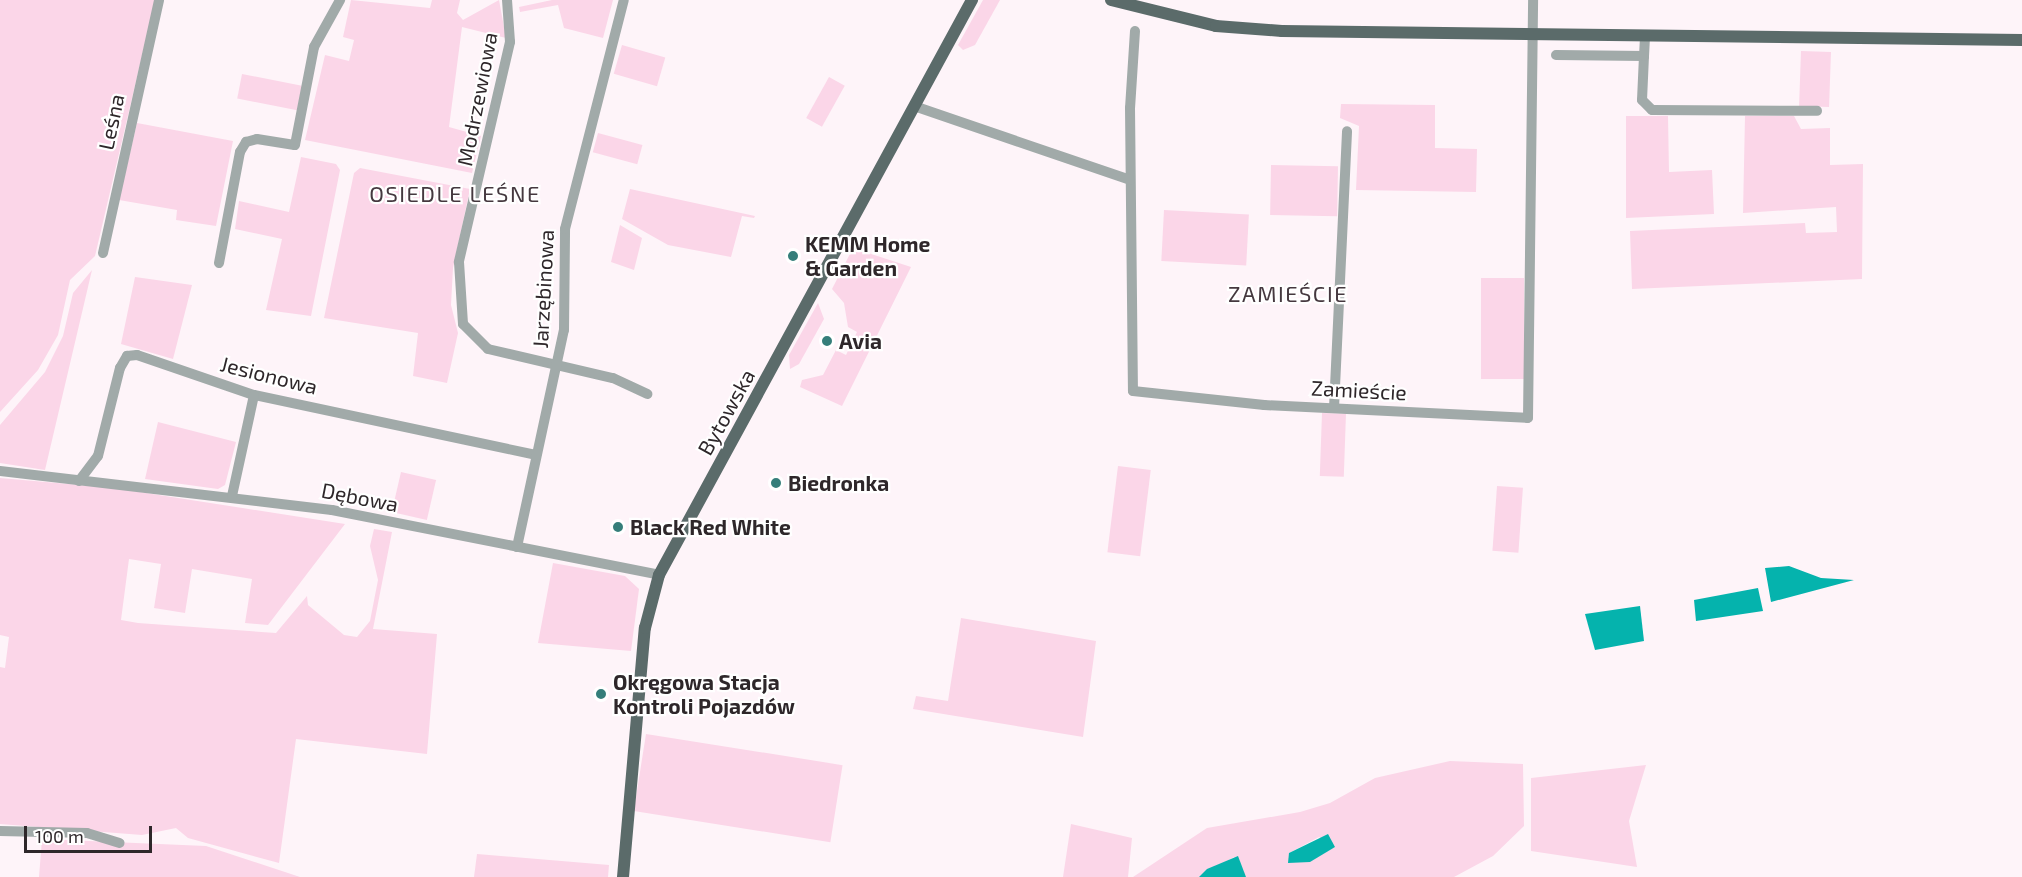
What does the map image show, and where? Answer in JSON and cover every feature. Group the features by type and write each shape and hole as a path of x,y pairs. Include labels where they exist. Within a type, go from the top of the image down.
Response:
{"main road":[{"name":"Bytowska","path":"624,877 645,628 659,575 972,0"},
{"path":"1111,0 1216,26 1255,30 2022,40"}],"street":[{"name":"Leśna","path":"103,253 159,0"},
{"path":"219,263 240,152 246,142 257,139 295,145 314,47 340,0"},
{"name":"Modrzewiowa","path":"507,0 510,42 459,262 459,308 469,334 488,350 613,378 647,394"},
{"name":"Jarzębinowa","path":"517,547 557,365 565,317 565,229 624,0"},
{"name":"Zamieście","path":"1135,31 1130,180 1133,391 1157,397 1528,418 1533,0"},
{"path":"1645,36 1642,100 1652,110 1816,111"},
{"path":"1556,55 1644,56"},
{"path":"914,106 1130,180"},
{"path":"1334,408 1347,131"},
{"name":"Jesionowa","path":"79,481 98,456 128,356 254,395 536,455"},
{"path":"232,496 254,395"},
{"name":"Dębowa","path":"0,471 232,496 659,575"},
{"path":"0,831 87,833 119,843"}],"shaded area":[{"path":"0,0 155,0 95,256 70,280 58,335 38,370 0,412"},
{"path":"351,0 430,8 432,0 460,0 457,13 463,20 499,0 506,38 462,27 449,127 481,136 472,173 305,140 325,55 349,61 354,40 343,37"},
{"path":"552,0 613,0 603,38 564,28 558,5 520,12 519,7"},
{"path":"983,0 1000,0 975,45 963,50 958,45"},
{"path":"622,45 665,57 657,86 614,74"},
{"path":"1801,51 1831,52 1829,107 1799,106"},
{"path":"242,74 302,86 297,110 237,99"},
{"path":"829,77 845,86 822,127 806,118"},
{"path":"1341,104 1435,105 1435,148 1477,149 1476,192 1356,190 1359,126 1340,118"},
{"path":"1626,116 1668,116 1669,172 1712,170 1714,214 1626,218"},
{"path":"1745,116 1794,116 1801,129 1830,128 1830,165 1863,164 1862,279 1632,289 1630,231 1805,223 1806,233 1837,232 1836,207 1743,213"},
{"path":"137,123 233,141 216,226 176,220 177,210 119,200"},
{"path":"598,133 642,145 637,164 593,152"},
{"path":"301,157 336,164 340,170 311,316 266,310 282,239 235,229 239,201 289,212"},
{"path":"1271,165 1338,166 1337,216 1270,215"},
{"path":"360,168 470,189 453,268 451,305 458,333 447,383 413,376 418,333 324,318 354,173"},
{"path":"630,189 755,216 754,218 742,216 731,257 668,245 622,219"},
{"path":"1164,210 1249,214 1246,265 1161,261"},
{"path":"620,225 642,238 634,270 611,262"},
{"path":"853,248 911,267 842,406 800,387 802,380 823,375 836,350 846,355 857,332 848,327 844,303 832,289"},
{"path":"92,270 45,470 0,463 0,425 45,372 63,336 73,293"},
{"path":"135,277 192,285 173,359 121,344"},
{"path":"1481,278 1524,278 1524,379 1481,379"},
{"path":"818,303 824,319 799,364 790,369 789,355"},
{"path":"1322,413 1346,414 1344,477 1320,476"},
{"path":"158,422 236,442 225,485 218,489 145,479"},
{"path":"1118,466 1151,470 1140,556 1107,552"},
{"path":"401,472 436,480 427,520 392,512"},
{"path":"0,478 114,488 345,524 268,625 245,623 252,579 192,569 185,613 154,608 161,564 129,559 121,620 138,623 276,633 307,596 308,605 344,635 357,637 370,621 378,580 370,546 374,529 392,532 373,629 437,634 427,754 296,739 279,863 188,838 176,828 142,835 0,824 0,667 5,668 9,637 0,635"},
{"path":"1497,486 1523,488 1518,553 1492,551"},
{"path":"553,563 625,576 639,589 631,651 538,643"},
{"path":"961,618 1096,641 1083,737 913,709 916,696 948,701"},
{"path":"646,734 843,765 830,842 634,811"},
{"path":"1450,761 1523,764 1524,826 1493,856 1454,877 1246,877 1234,857 1199,877 1133,877 1207,828 1300,812 1330,803 1375,778","holes":["1319,837 1335,847 1306,861 1289,853"]},
{"path":"1646,765 1629,821 1637,867 1531,851 1531,778"},
{"path":"1071,824 1132,838 1128,877 1063,877"},
{"path":"42,839 206,846 300,877 39,877"},
{"path":"477,854 609,865 608,877 474,877"}],"water":[{"path":"1789,566 1821,578 1854,580 1771,602 1765,568"},
{"path":"1758,588 1763,611 1696,621 1694,600"},
{"path":"1640,606 1644,641 1595,650 1585,614"},
{"path":"1328,834 1335,847 1310,862 1288,863 1289,853"},
{"path":"1238,856 1246,877 1199,877 1207,869"}],"place":[{"name":"KEMM Home & Garden","path":"793,256"},
{"name":"Avia","path":"827,341"},
{"name":"Biedronka","path":"776,483"},
{"name":"Black Red White","path":"618,527"},
{"name":"Okręgowa Stacja Kontroli Pojazdów","path":"601,694"}],"district":[{"name":"OSIEDLE LEŚNE","path":"455,194"},
{"name":"ZAMIEŚCIE","path":"1288,294"}]}
